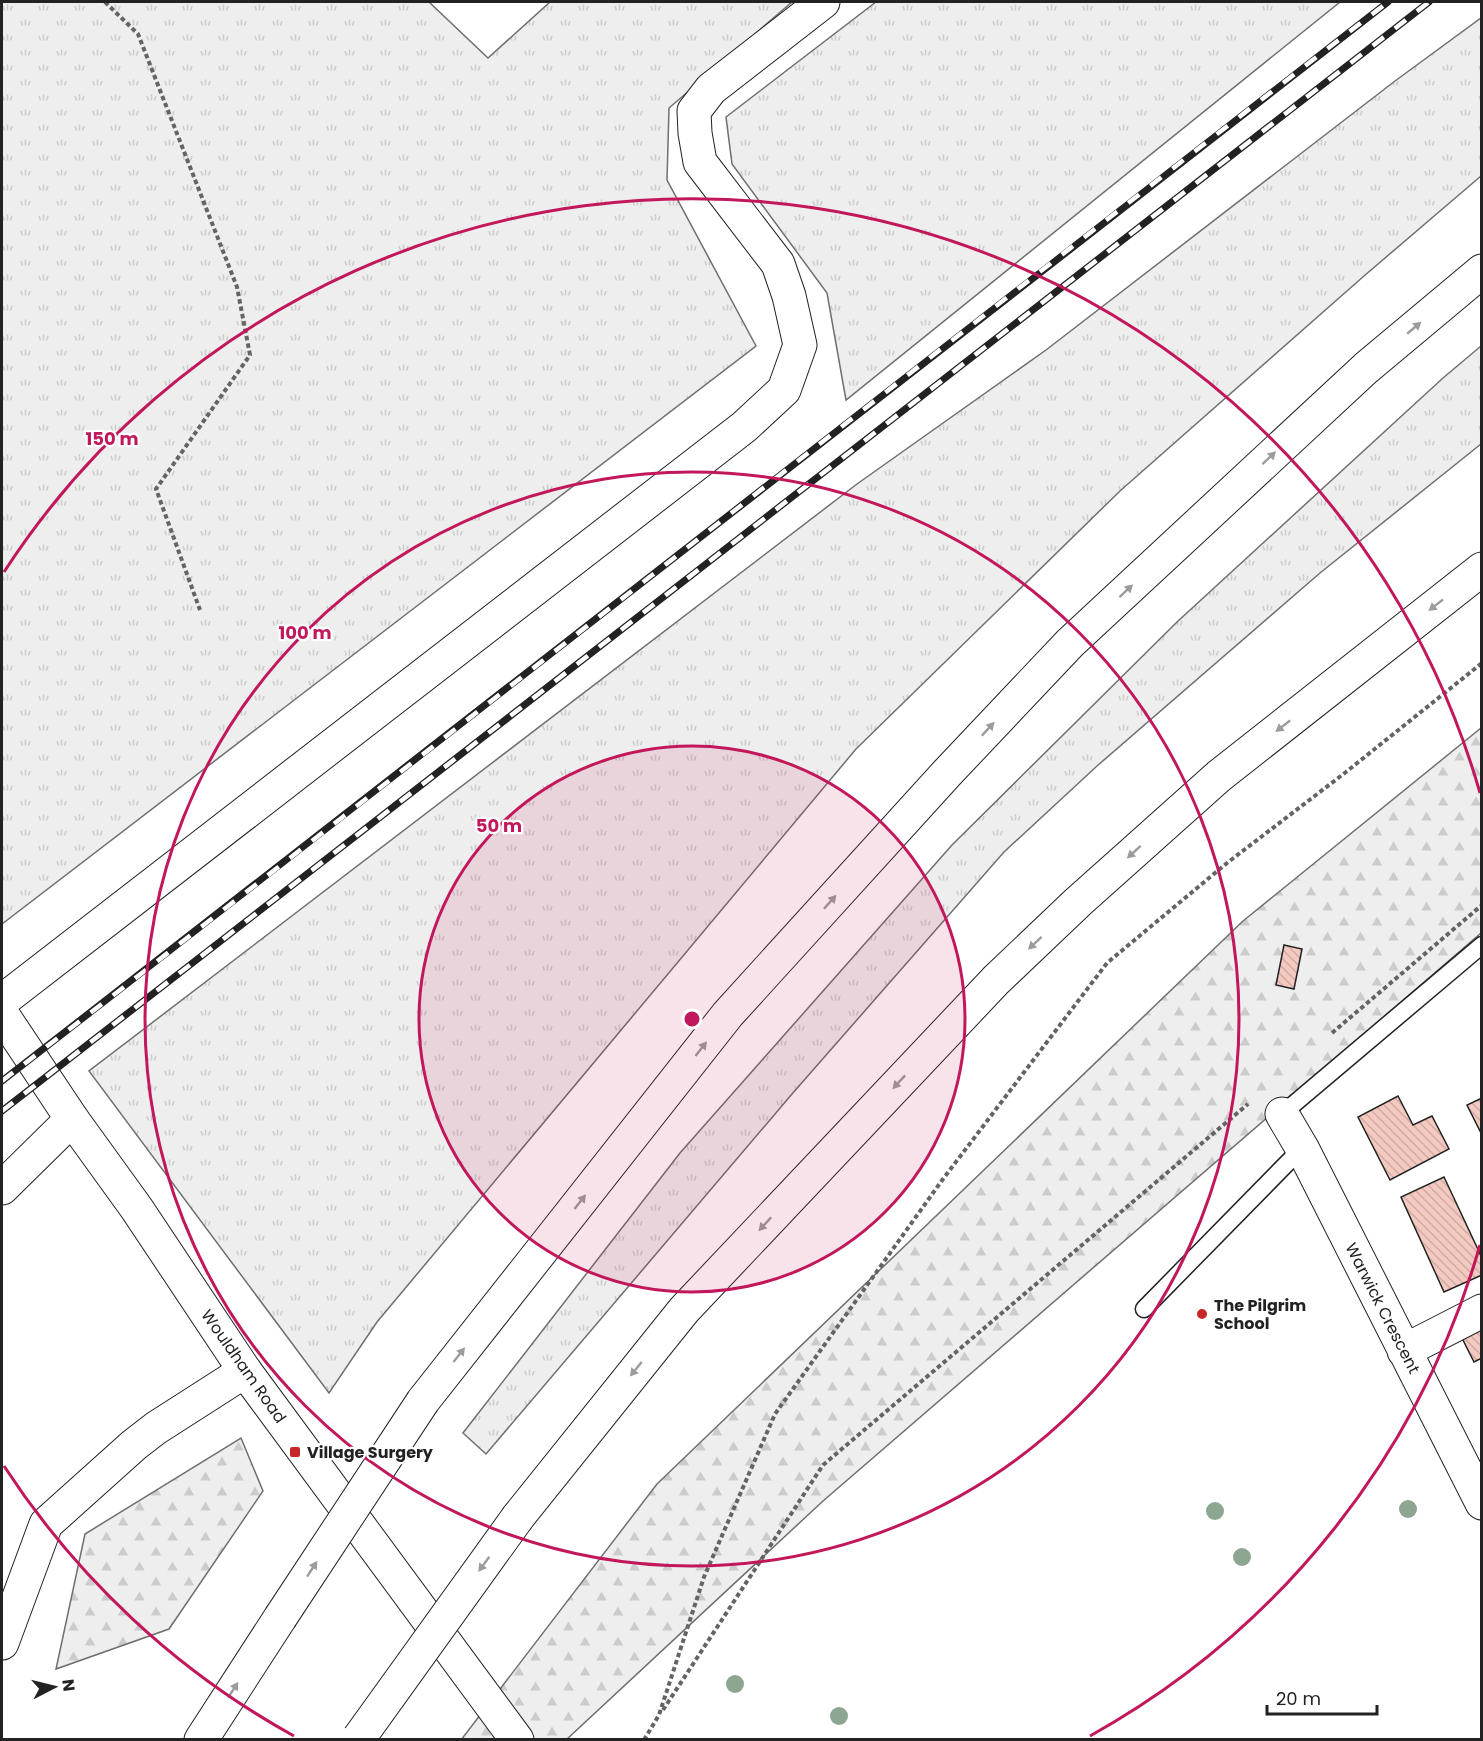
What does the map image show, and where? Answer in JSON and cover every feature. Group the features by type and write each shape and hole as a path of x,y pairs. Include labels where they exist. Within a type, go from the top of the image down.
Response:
{"main road":[{"path":"2,1001 744,427 784,390 800,345 789,296 778,264 700,162 694,111 711,89 823,2"},
{"path":"201,1740 423,1401 728,1014 948,772 1070,643 1366,368 1482,271"},
{"path":"359,1739 518,1517 684,1310 996,980 1078,902 1219,776 1482,569"},
{"name":"Wouldham Road","path":"2,1014 72,1119 137,1209 245,1371 517,1740"},
{"name":"Warwick Crescent","path":"1269,1106 1302,1148 1482,1503"},
{"path":"2,1188 72,1119"},
{"path":"1404,1351 1482,1311"},
{"path":"2,1643 46,1524 141,1439 245,1371"}],"lane":[{"path":"1269,1106 1482,945"},
{"path":"1144,1309 1302,1148"}],"path":[{"path":"105,2 138,34 237,287 250,356 156,489 200,610"},
{"path":"659,1715 704,1577 775,1414 943,1179 1107,963 1227,863 1346,772 1482,663"},
{"path":"1328,1036 1482,905"},
{"path":"644,1740 823,1465 1269,1106"}],"green space":[{"path":"2,2 429,2 488,58 550,2 792,2 669,108 667,180 756,346 2,924"},
{"path":"876,2 1340,2 846,400 827,293 732,164 726,117"},
{"path":"1481,18 1481,176 1120,491 856,749 377,1322 329,1393 89,1071 857,484 1046,350 1395,81"},
{"path":"1481,346 1481,444 1320,573 1097,766 1004,852 792,1094 486,1454 463,1433 680,1153 952,845 1177,622 1443,378"},
{"path":"1481,728 1481,933 823,1501 567,1739 461,1740 657,1484 1243,921"},
{"path":"241,1438 263,1491 169,1629 56,1669 85,1534"}],"building":[{"path":"1284,945 1302,949 1294,989 1276,985"},
{"path":"1398,1096 1413,1125 1432,1116 1449,1149 1390,1180 1358,1117"},
{"path":"1482,1098 1482,1133 1481,1133 1467,1105"},
{"path":"1444,1177 1482,1258 1482,1275 1444,1292 1401,1197"},
{"path":"1482,1323 1482,1358 1474,1362 1460,1334"}],"railway":[{"path":"2,1081 1388,2"},
{"path":"2,1111 1429,2"}],"place":[{"name":"The Pilgrim School","path":"1202,1314"},
{"name":"Village Surgery","path":"295,1452"}]}
